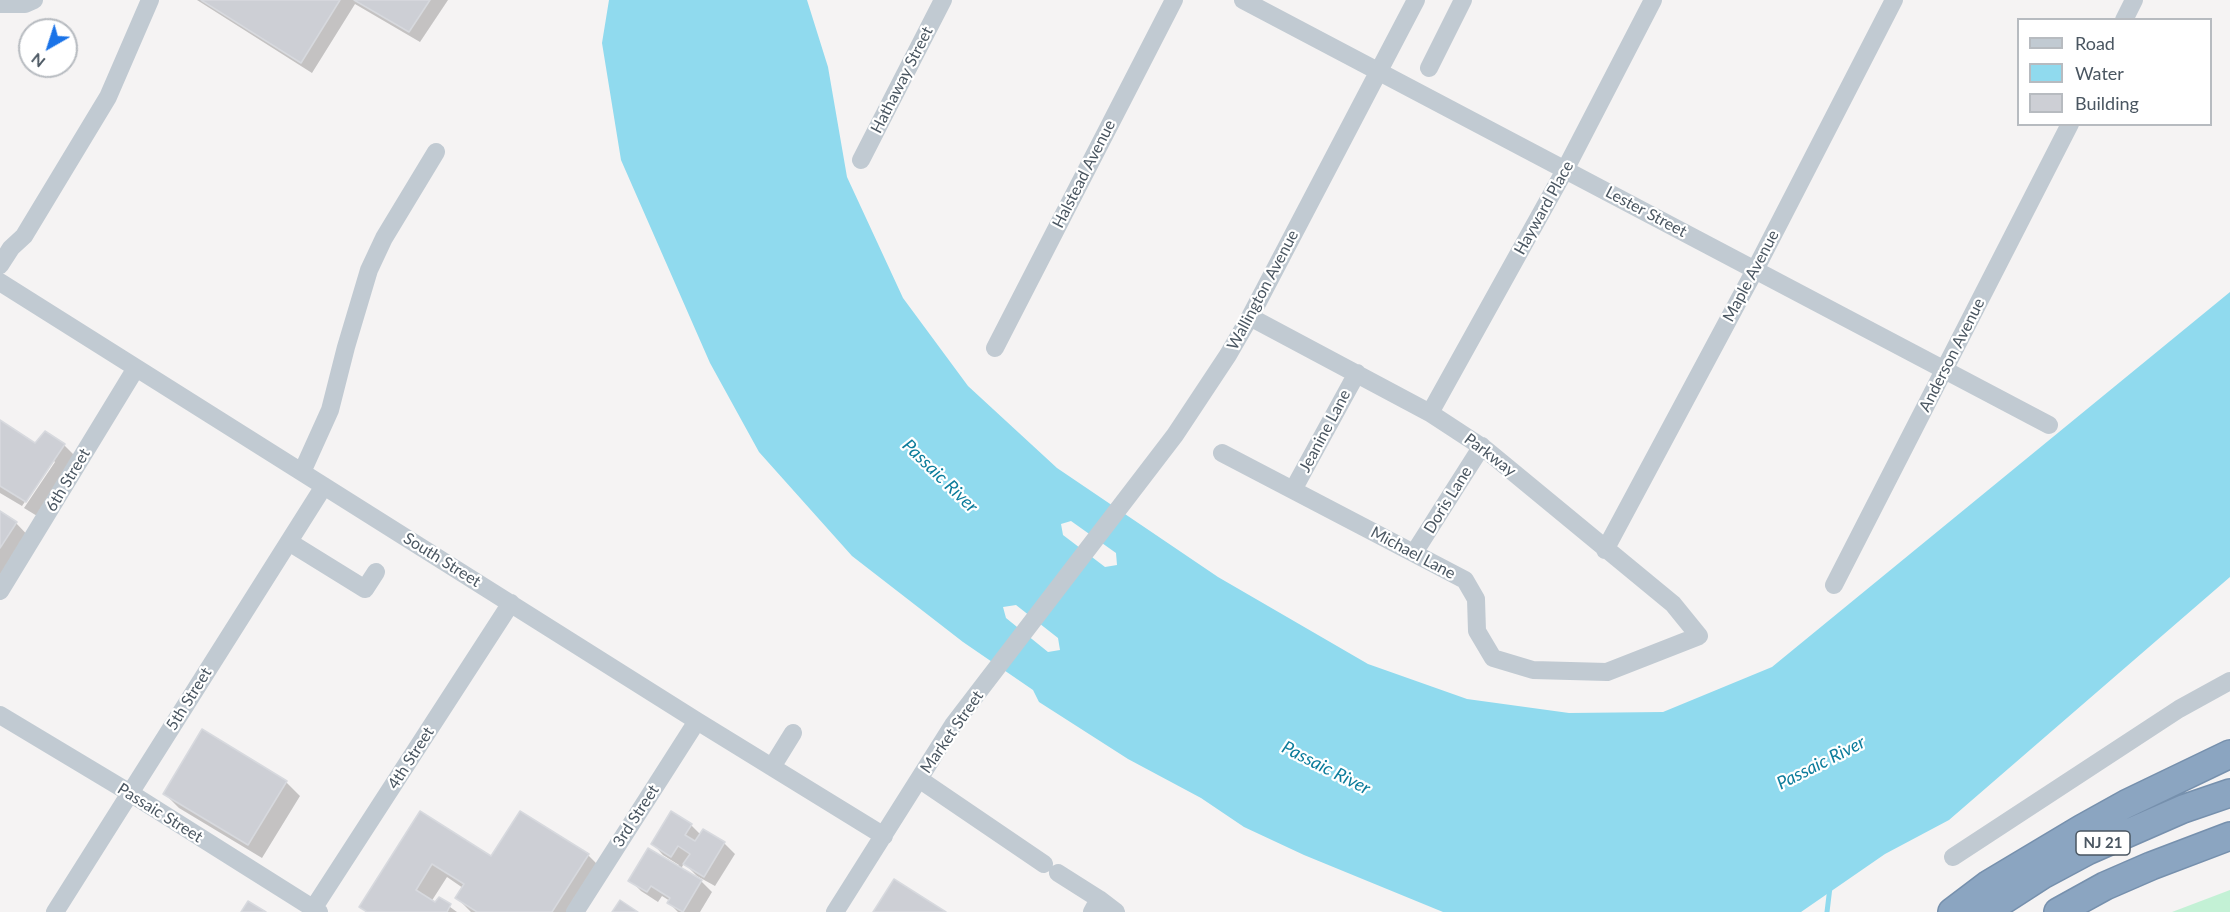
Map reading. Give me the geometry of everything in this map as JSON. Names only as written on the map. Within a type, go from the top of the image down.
[{"type":"highway","points":[[1952,912],[1989,884],[2081,829],[2136,799],[2230,754]]},
{"type":"highway","name":"NJ 21","points":[[1984,912],[2087,850],[2183,809],[2230,794]]},
{"type":"highway","name":"NJ 21","points":[[2058,912],[2105,886],[2160,862],[2230,836]]},
{"type":"street","points":[[0,4],[25,4],[34,0]]},
{"type":"street","points":[[0,265],[11,248],[24,236],[108,97],[150,0]]},
{"type":"street","name":"Hathaway Street","points":[[861,160],[943,0]]},
{"type":"street","name":"Halstead Avenue","points":[[995,348],[1174,0]]},
{"type":"street","name":"Lester Street","points":[[1243,0],[2049,425]]},
{"type":"street","name":"Wallington Avenue","points":[[1080,560],[1203,394],[1251,317],[1416,0]]},
{"type":"street","points":[[1429,68],[1463,0]]},
{"type":"street","name":"Hayward Place","points":[[1430,413],[1565,170],[1653,0]]},
{"type":"street","name":"Maple Avenue","points":[[1605,550],[1755,270],[1894,0]]},
{"type":"street","points":[[2125,18],[2134,0]]},
{"type":"street","name":"Anderson Avenue","points":[[1834,585],[2069,126]]},
{"type":"street","points":[[302,472],[330,410],[369,270],[384,238],[436,152]]},
{"type":"street","name":"South Street","points":[[0,282],[697,721],[884,836]]},
{"type":"street","name":"Parkway","points":[[1251,317],[1430,413],[1482,446],[1673,604],[1699,636]]},
{"type":"street","name":"6th Street","points":[[0,591],[136,368]]},
{"type":"street","name":"Jeanine Lane","points":[[1293,490],[1356,373]]},
{"type":"street","name":"Doris Lane","points":[[1414,553],[1482,446]]},
{"type":"street","name":"Michael Lane","points":[[1222,453],[1466,580],[1476,599],[1477,631],[1493,658],[1533,670],[1607,672],[1699,636]]},
{"type":"street","name":"5th Street","points":[[55,912],[324,486]]},
{"type":"street","points":[[289,542],[366,589],[376,572]]},
{"type":"street","name":"Market Street","points":[[835,912],[953,725],[1080,560]]},
{"type":"street","name":"4th Street","points":[[314,911],[511,603]]},
{"type":"street","points":[[1953,857],[2179,709],[2230,681]]},
{"type":"street","name":"Passaic Street","points":[[0,715],[130,793],[314,911]]},
{"type":"street","name":"3rd Street","points":[[575,912],[697,721]]},
{"type":"street","points":[[772,767],[793,733]]},
{"type":"street","points":[[919,779],[1051,868],[1095,905],[1116,912]]},
{"type":"green space","points":[[2230,890],[2230,912],[2172,912]]},
{"type":"water","name":"Passaic River","points":[[609,0],[807,0],[828,67],[847,177],[903,298],[968,386],[1057,468],[1218,577],[1368,664],[1467,699],[1569,713],[1663,712],[1772,667],[2230,292],[2230,577],[1949,820],[1885,854],[1801,912],[1443,912],[1304,855],[1244,827],[1201,798],[1128,759],[1039,702],[1033,690],[963,642],[852,556],[759,452],[710,363],[621,160],[602,43]],"holes":[[[1071,521],[1116,553],[1117,565],[1105,567],[1063,535],[1061,524]],[[1016,605],[1058,638],[1060,650],[1048,652],[1006,618],[1003,607]]]},
{"type":"building","points":[[201,0],[340,0],[301,63]]},
{"type":"building","points":[[354,0],[430,0],[409,32]]},
{"type":"building","points":[[0,420],[35,443],[45,431],[65,444],[26,502],[0,486]]},
{"type":"building","points":[[0,511],[17,522],[0,548]]},
{"type":"building","points":[[202,729],[287,781],[248,845],[163,794]]},
{"type":"building","points":[[420,811],[491,856],[520,811],[589,854],[552,912],[477,912],[455,898],[464,884],[432,864],[416,890],[435,902],[439,897],[451,904],[447,912],[367,912],[359,907]]},
{"type":"building","points":[[671,811],[692,824],[685,835],[695,841],[703,829],[725,842],[704,877],[683,864],[690,854],[678,846],[671,857],[651,844]]},
{"type":"building","points":[[648,848],[702,880],[683,912],[667,903],[670,898],[651,886],[647,892],[628,881]]},
{"type":"building","points":[[894,879],[946,912],[873,912]]},
{"type":"building","points":[[620,900],[638,912],[612,912]]},
{"type":"building","points":[[248,901],[266,912],[241,912]]},
{"type":"waterway","points":[[1827,912],[1830,887]]}]
